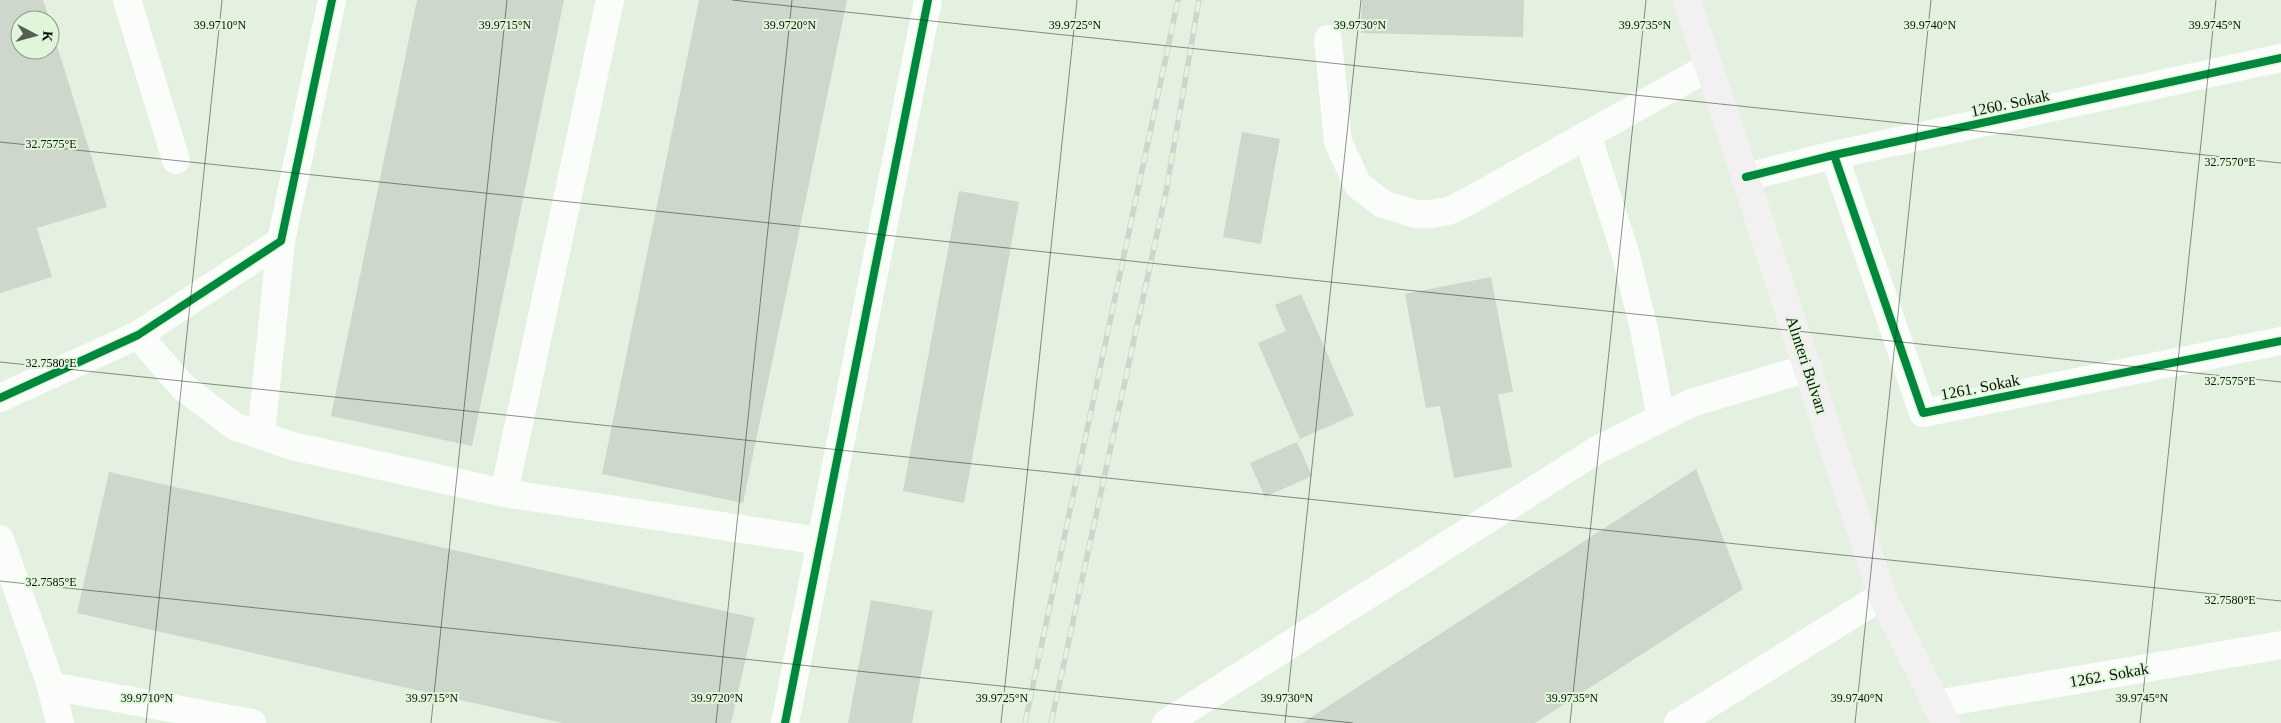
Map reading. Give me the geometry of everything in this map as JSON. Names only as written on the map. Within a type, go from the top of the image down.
[{"type":"main road","name":"Alınteri Bulvarı","points":[[1687,0],[1882,596],[1941,714]]},
{"type":"street","points":[[127,0],[176,160]]},
{"type":"street","points":[[262,435],[281,241],[332,0]]},
{"type":"street","points":[[504,493],[610,0]]},
{"type":"street","points":[[785,723],[928,0]]},
{"type":"street","points":[[1328,39],[1338,142],[1358,185],[1383,204],[1415,214],[1433,214],[1450,210],[1710,67]]},
{"type":"street","name":"1260. Sokak","points":[[1746,177],[1834,155],[2281,58]]},
{"type":"street","points":[[1587,135],[1625,252],[1644,329],[1660,418]]},
{"type":"street","name":"1261. Sokak","points":[[1834,155],[1923,413],[2281,341]]},
{"type":"street","points":[[0,398],[138,335],[281,241]]},
{"type":"street","points":[[138,335],[183,387],[234,426],[292,446],[504,493],[821,541]]},
{"type":"street","points":[[1166,723],[1597,450],[1691,403],[1808,368]]},
{"type":"street","points":[[0,539],[51,686],[60,723]]},
{"type":"street","points":[[1694,719],[1882,596]]},
{"type":"street","name":"1262. Sokak","points":[[1941,714],[2281,645]]},
{"type":"street","points":[[51,686],[252,723]]},
{"type":"building","points":[[0,0],[43,0],[46,10],[10,10],[10,60],[60,60],[60,55],[107,207],[37,228],[52,277],[0,293]]},
{"type":"building","points":[[417,0],[564,0],[472,446],[331,416]]},
{"type":"building","points":[[699,0],[847,0],[743,503],[602,474]]},
{"type":"building","points":[[1362,0],[1524,0],[1523,37],[1361,33]]},
{"type":"building","points":[[1242,132],[1280,139],[1261,244],[1223,237]]},
{"type":"building","points":[[959,191],[1019,202],[964,503],[903,491]]},
{"type":"building","points":[[1491,277],[1513,392],[1498,394],[1512,467],[1454,478],[1440,406],[1426,408],[1405,294]]},
{"type":"building","points":[[1301,294],[1354,415],[1300,439],[1258,343],[1286,331],[1275,305]]},
{"type":"building","points":[[1297,442],[1312,476],[1265,497],[1250,463]]},
{"type":"building","points":[[1696,469],[1743,589],[1535,723],[1302,723]]},
{"type":"building","points":[[109,472],[755,618],[731,723],[562,723],[77,613]]},
{"type":"building","points":[[871,600],[933,611],[912,723],[848,723]]},
{"type":"railway","points":[[1025,723],[1178,0]]},
{"type":"railway","points":[[1051,723],[1166,192],[1199,0]]},
{"type":"cycle path","points":[[0,398],[138,335],[281,241],[332,0]]},
{"type":"cycle path","points":[[785,723],[928,0]]},
{"type":"cycle path","points":[[1746,177],[1834,155],[2281,58]]},
{"type":"cycle path","points":[[1834,155],[1923,413],[2281,341]]}]
